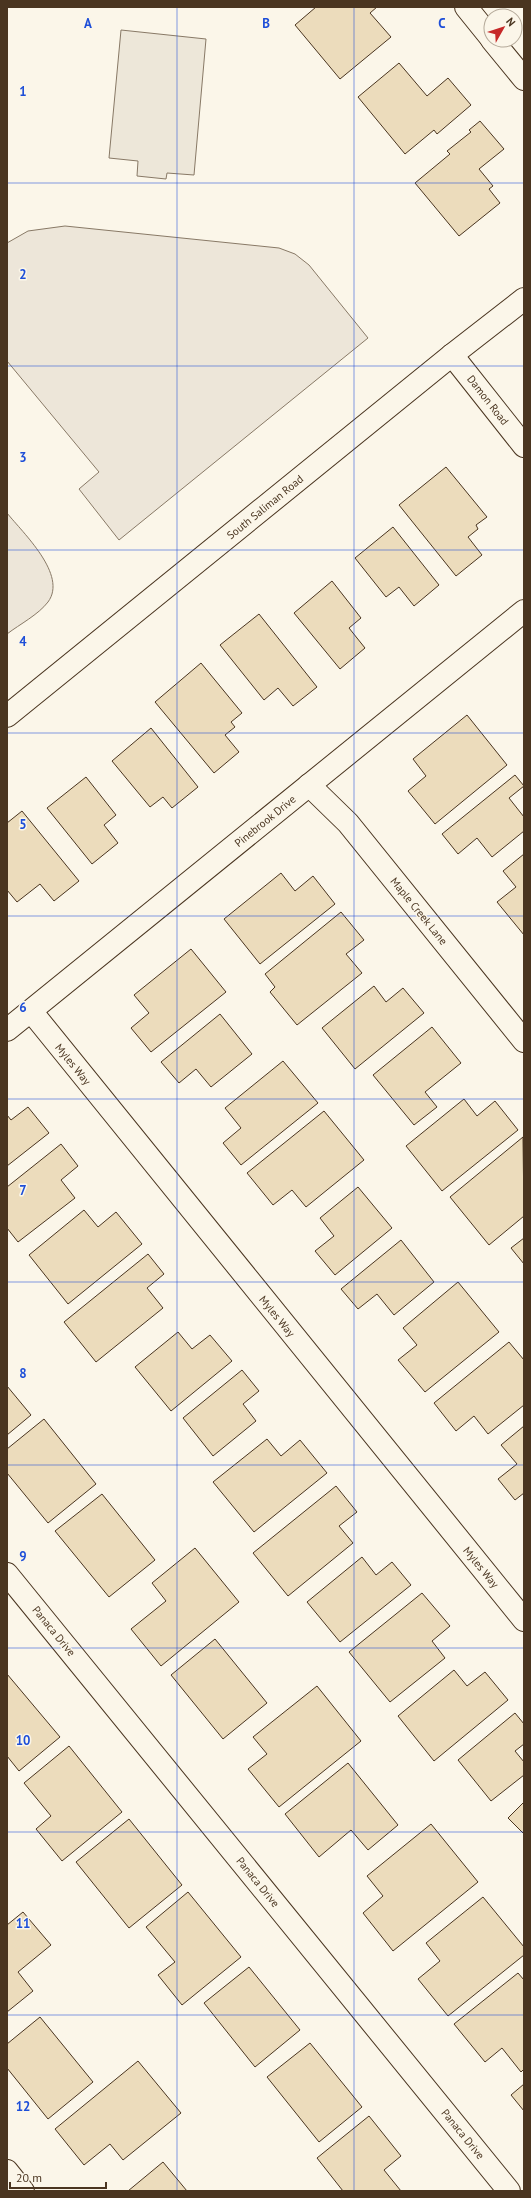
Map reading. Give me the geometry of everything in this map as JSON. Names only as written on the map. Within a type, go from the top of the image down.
[{"type":"street","points":[[466,7],[483,28]]},
{"type":"street","points":[[499,48],[524,79]]},
{"type":"street","name":"South Saliman Road","points":[[7,716],[452,355],[524,299]]},
{"type":"street","name":"Damon Road","points":[[452,355],[524,446]]},
{"type":"street","name":"Pinebrook Drive","points":[[7,1030],[524,611]]},
{"type":"street","name":"Maple Creek Lane","points":[[309,785],[348,823],[524,1041]]},
{"type":"street","name":"Myles Way","points":[[31,1011],[524,1620]]},
{"type":"street","name":"Panaca Drive","points":[[7,1574],[510,2191]]},
{"type":"street","points":[[7,2171],[23,2191]]},
{"type":"shaded area","points":[[121,30],[206,39],[194,175],[167,173],[166,179],[137,176],[138,161],[109,158]]},
{"type":"shaded area","points":[[65,226],[279,248],[295,254],[309,265],[368,338],[119,540],[79,489],[99,472],[7,361],[7,243],[28,231]]},
{"type":"shaded area","points":[[7,513],[41,555],[48,567],[52,580],[53,591],[44,607],[7,634]]},
{"type":"building","points":[[316,7],[377,7],[370,13],[391,37],[340,79],[295,25]]},
{"type":"building","points":[[399,63],[427,96],[448,78],[471,105],[437,134],[434,130],[405,154],[358,97]]},
{"type":"building","points":[[480,121],[504,149],[479,169],[493,186],[489,189],[500,203],[459,236],[415,183],[450,154],[447,151],[471,132],[469,130]]},
{"type":"building","points":[[446,467],[487,517],[476,525],[478,529],[468,537],[482,555],[456,576],[399,505]]},
{"type":"building","points":[[393,527],[439,585],[414,606],[399,587],[386,597],[355,558]]},
{"type":"building","points":[[332,581],[361,618],[349,628],[365,648],[340,669],[294,613]]},
{"type":"building","points":[[259,614],[317,687],[293,706],[278,688],[264,700],[220,645]]},
{"type":"building","points":[[201,663],[242,713],[231,722],[235,727],[225,735],[239,752],[214,773],[155,702]]},
{"type":"building","points":[[467,715],[507,765],[435,824],[408,791],[426,776],[413,759]]},
{"type":"building","points":[[151,728],[198,787],[172,808],[163,797],[150,807],[112,761]]},
{"type":"building","points":[[515,775],[524,786],[509,798],[524,817],[524,831],[492,857],[477,838],[458,854],[442,834]]},
{"type":"building","points":[[86,777],[116,815],[104,825],[118,843],[92,864],[47,808]]},
{"type":"building","points":[[22,811],[79,881],[54,901],[40,884],[17,902],[7,890],[7,823]]},
{"type":"building","points":[[524,854],[524,935],[497,902],[516,887],[503,871]]},
{"type":"building","points":[[281,873],[295,891],[313,876],[335,904],[260,964],[224,919]]},
{"type":"building","points":[[341,912],[364,940],[346,954],[362,973],[297,1025],[270,992],[275,987],[265,974]]},
{"type":"building","points":[[191,949],[226,992],[151,1052],[131,1028],[149,1013],[134,995]]},
{"type":"building","points":[[374,986],[386,1002],[403,988],[424,1013],[355,1069],[322,1028]]},
{"type":"building","points":[[220,1014],[252,1054],[211,1087],[196,1069],[179,1083],[161,1062]]},
{"type":"building","points":[[432,1027],[461,1063],[425,1092],[437,1107],[414,1125],[373,1075]]},
{"type":"building","points":[[283,1061],[318,1103],[241,1165],[223,1143],[241,1128],[225,1108]]},
{"type":"building","points":[[464,1099],[477,1116],[495,1101],[518,1130],[442,1191],[406,1146]]},
{"type":"building","points":[[28,1107],[49,1133],[7,1166],[7,1115],[11,1120]]},
{"type":"building","points":[[324,1111],[364,1160],[306,1207],[292,1190],[273,1205],[247,1173]]},
{"type":"building","points":[[523,1137],[524,1216],[489,1245],[450,1197]]},
{"type":"building","points":[[61,1144],[78,1166],[61,1180],[75,1198],[18,1242],[7,1228],[7,1187]]},
{"type":"building","points":[[358,1187],[392,1228],[335,1275],[315,1251],[334,1236],[320,1218]]},
{"type":"building","points":[[84,1210],[98,1227],[116,1212],[142,1244],[68,1304],[29,1255]]},
{"type":"building","points":[[524,1238],[524,1264],[511,1248]]},
{"type":"building","points":[[401,1240],[434,1282],[394,1315],[377,1294],[358,1309],[341,1289]]},
{"type":"building","points":[[148,1254],[164,1274],[147,1288],[163,1308],[96,1362],[64,1322]]},
{"type":"building","points":[[458,1282],[499,1332],[425,1392],[398,1360],[417,1345],[403,1328]]},
{"type":"building","points":[[178,1332],[192,1349],[210,1335],[232,1361],[171,1411],[135,1367]]},
{"type":"building","points":[[509,1342],[524,1360],[524,1405],[488,1434],[474,1416],[456,1431],[434,1403]]},
{"type":"building","points":[[242,1370],[259,1391],[243,1404],[256,1421],[213,1456],[183,1418]]},
{"type":"building","points":[[7,1386],[31,1415],[7,1435]]},
{"type":"building","points":[[44,1419],[96,1484],[48,1523],[7,1473],[7,1449]]},
{"type":"building","points":[[524,1426],[524,1493],[515,1500],[498,1479],[517,1464],[501,1445]]},
{"type":"building","points":[[267,1439],[281,1456],[300,1440],[327,1473],[254,1532],[213,1482]]},
{"type":"building","points":[[336,1486],[357,1512],[339,1526],[353,1543],[288,1596],[253,1553]]},
{"type":"building","points":[[102,1494],[155,1560],[109,1597],[55,1531]]},
{"type":"building","points":[[195,1548],[239,1602],[161,1666],[131,1629],[166,1601],[152,1583]]},
{"type":"building","points":[[362,1557],[376,1575],[392,1562],[411,1585],[340,1642],[307,1602]]},
{"type":"building","points":[[422,1593],[450,1626],[432,1641],[445,1658],[390,1702],[349,1652]]},
{"type":"building","points":[[215,1639],[267,1703],[223,1739],[171,1675]]},
{"type":"building","points":[[454,1670],[467,1686],[485,1672],[508,1700],[434,1761],[398,1716]]},
{"type":"building","points":[[7,1674],[60,1737],[19,1771],[7,1756]]},
{"type":"building","points":[[317,1686],[361,1741],[279,1807],[248,1769],[267,1754],[253,1737]]},
{"type":"building","points":[[515,1713],[524,1724],[524,1744],[515,1751],[524,1762],[524,1775],[491,1801],[458,1760]]},
{"type":"building","points":[[69,1746],[122,1812],[62,1861],[36,1829],[51,1816],[24,1783]]},
{"type":"building","points":[[348,1763],[398,1825],[368,1850],[351,1830],[319,1857],[285,1814]]},
{"type":"building","points":[[524,1802],[524,1834],[508,1818]]},
{"type":"building","points":[[129,1819],[182,1885],[129,1928],[76,1862]]},
{"type":"building","points":[[431,1824],[478,1882],[393,1951],[363,1913],[383,1896],[367,1876]]},
{"type":"building","points":[[188,1892],[241,1957],[182,2005],[158,1975],[175,1962],[146,1927]]},
{"type":"building","points":[[483,1897],[524,1947],[524,1955],[448,2016],[418,1979],[440,1961],[426,1943]]},
{"type":"building","points":[[23,1912],[51,1945],[18,1972],[33,1991],[7,2012],[7,1925]]},
{"type":"building","points":[[249,1967],[300,2030],[255,2067],[204,2003]]},
{"type":"building","points":[[518,1973],[524,1980],[524,2069],[521,2072],[502,2048],[485,2062],[454,2024]]},
{"type":"building","points":[[40,2017],[93,2082],[48,2119],[7,2068],[7,2044]]},
{"type":"building","points":[[310,2043],[362,2107],[319,2142],[267,2077]]},
{"type":"building","points":[[138,2061],[181,2113],[123,2160],[110,2144],[84,2165],[55,2129]]},
{"type":"building","points":[[524,2084],[524,2111],[511,2095]]},
{"type":"building","points":[[369,2116],[401,2156],[384,2170],[401,2191],[343,2191],[317,2158]]},
{"type":"building","points":[[163,2162],[187,2191],[128,2191]]}]
